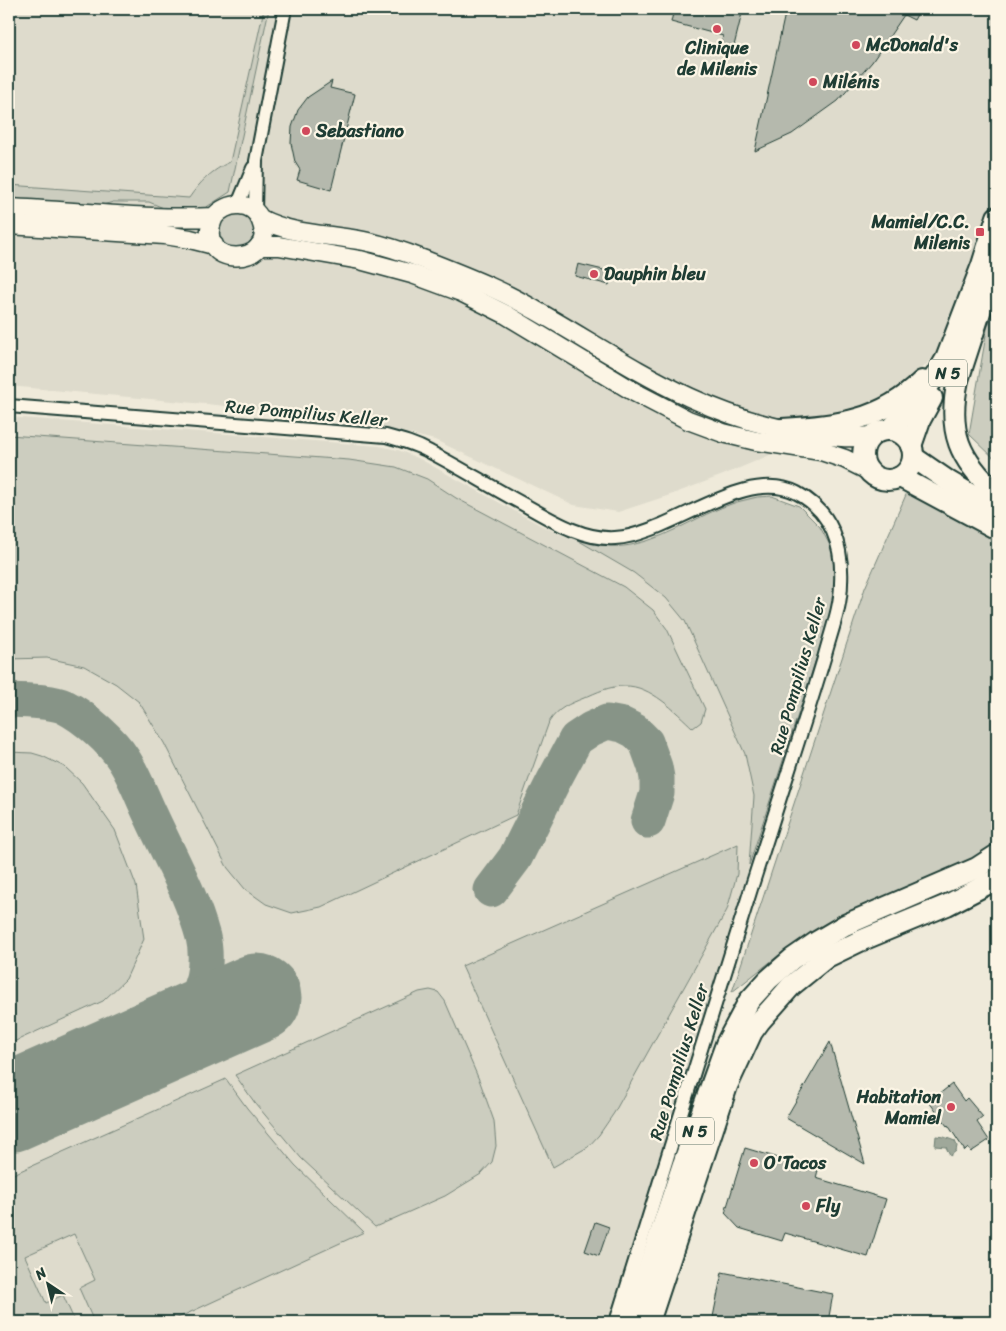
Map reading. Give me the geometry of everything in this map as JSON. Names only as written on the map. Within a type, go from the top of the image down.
[{"type":"main road","points":[[214,245],[210,231],[214,217],[224,208],[238,204],[244,205],[281,227],[364,241],[416,257],[469,277],[534,309],[646,376],[694,401],[749,421],[782,430],[843,437],[899,433],[906,438],[912,452],[948,482],[997,510]]},
{"type":"main road","points":[[9,208],[166,217],[214,217]]},
{"type":"main road","points":[[9,225],[165,235],[214,245],[225,255],[240,258],[248,256],[259,246],[264,233],[258,215]]},
{"type":"main road","name":"N 5","points":[[881,433],[914,406],[946,359],[982,265],[997,216]]},
{"type":"main road","points":[[259,246],[279,246],[360,260],[412,274],[461,292],[505,314],[636,392],[688,420],[723,434],[822,451],[845,459],[867,470],[872,475],[885,480],[900,477],[909,469],[912,452]]},
{"type":"main road","name":"N 5","points":[[912,452],[920,420],[958,357],[984,298],[997,260]]},
{"type":"main road","points":[[984,298],[958,380],[953,418],[958,441],[965,459],[979,477],[997,494]]},
{"type":"main road","points":[[782,430],[839,424],[866,416],[892,405],[916,388],[926,378],[956,332]]},
{"type":"main road","points":[[867,470],[862,458],[863,452],[868,440],[881,433]]},
{"type":"main road","points":[[900,477],[997,529]]},
{"type":"main road","name":"N 5","points":[[631,1322],[683,1164],[726,1044],[749,1001],[768,980],[792,959],[818,941],[845,926],[977,868],[997,856]]},
{"type":"main road","name":"N 5","points":[[649,1322],[727,1086],[752,1032],[760,1021],[791,986],[827,957],[860,941],[947,905],[997,879]]},
{"type":"street","points":[[238,204],[256,161],[285,9]]},
{"type":"street","points":[[256,161],[258,215]]},
{"type":"street","name":"Rue Pompilius Keller","points":[[9,406],[386,436],[427,450],[563,526],[596,537],[632,536],[653,529],[714,500],[756,488],[775,486],[796,492],[815,505],[829,523],[837,540],[840,558],[842,585],[837,611],[813,695],[616,1322]]},
{"type":"shaded area","points":[[9,9],[997,9],[997,220],[976,304],[936,354],[896,396],[861,416],[723,475],[618,512],[574,505],[435,440],[334,416],[9,386]]},
{"type":"shaded area","points":[[264,9],[269,9],[230,192],[205,208],[166,209],[149,202],[113,202],[96,207],[9,202],[9,185],[189,198],[207,177],[230,162]]},
{"type":"shaded area","points":[[233,210],[253,217],[257,238],[242,252],[218,243],[217,223]]},
{"type":"shaded area","points":[[997,300],[997,461],[969,434],[987,329]]},
{"type":"shaded area","points":[[9,417],[379,446],[398,450],[418,458],[542,526],[567,537],[608,546],[630,546],[659,537],[728,505],[753,497],[772,496],[799,506],[820,527],[832,549],[749,865],[740,907],[607,1322],[9,1322]]},
{"type":"shaded area","points":[[9,435],[349,460],[396,467],[427,479],[456,498],[624,587],[653,610],[667,629],[705,709],[701,722],[693,728],[662,701],[644,690],[634,687],[614,687],[573,702],[556,713],[549,722],[516,815],[321,907],[292,913],[266,904],[245,889],[227,867],[164,743],[139,702],[116,684],[84,666],[47,658],[9,659]]},
{"type":"shaded area","points":[[909,488],[997,538],[997,846],[788,948],[732,992],[865,588]]},
{"type":"shaded area","points":[[772,496],[799,506],[820,527],[832,549],[836,571],[835,601],[749,865],[754,796],[745,754],[685,621],[666,598],[634,573],[574,538],[609,546],[631,545],[662,535],[706,514],[737,502],[755,497]]},
{"type":"shaded area","points":[[9,752],[32,753],[42,756],[65,767],[82,783],[115,830],[136,885],[144,939],[126,979],[103,1001],[9,1044]]},
{"type":"shaded area","points":[[738,844],[737,874],[727,910],[614,1113],[588,1147],[553,1167],[462,966]]},
{"type":"shaded area","points":[[430,990],[438,992],[445,1001],[480,1082],[494,1121],[496,1146],[492,1162],[481,1174],[445,1196],[375,1227],[301,1158],[255,1103],[235,1075],[419,992]]},
{"type":"shaded area","points":[[226,1079],[247,1108],[295,1165],[364,1232],[169,1322],[94,1322],[79,1288],[95,1280],[74,1234],[25,1256],[46,1303],[63,1295],[75,1322],[9,1322],[9,1176]]},
{"type":"shaded area","points":[[936,1136],[955,1141],[956,1151],[950,1156],[946,1147],[935,1146]]},
{"type":"building","name":"Clinique de Milenis","points":[[674,9],[743,9],[732,54],[720,49],[723,36],[671,22]]},
{"type":"building","name":"Milénis","points":[[786,9],[920,9],[914,20],[904,15],[872,62],[838,101],[792,134],[755,151]]},
{"type":"building","points":[[332,81],[330,88],[355,94],[331,190],[297,180],[300,170],[295,162],[291,143],[292,127],[298,110],[308,97]]},
{"type":"building","name":"Dauphin bleu","points":[[578,264],[612,272],[609,285],[575,276]]},
{"type":"building","points":[[830,1042],[865,1164],[786,1118]]},
{"type":"building","points":[[952,1084],[964,1101],[967,1098],[983,1117],[977,1122],[989,1140],[971,1152],[968,1148],[965,1151],[948,1125],[929,1102]]},
{"type":"building","name":"Fly","points":[[745,1148],[818,1170],[816,1178],[886,1199],[868,1257],[785,1233],[782,1241],[739,1228],[725,1213]]},
{"type":"building","points":[[595,1222],[609,1227],[599,1256],[585,1251]]},
{"type":"building","points":[[722,1272],[833,1294],[828,1322],[741,1322],[713,1317]]},
{"type":"taxiway","points":[[9,700],[45,702],[65,707],[89,723],[113,745],[132,774],[193,907],[204,942],[205,952],[200,989],[189,1008],[175,1024],[150,1046]]},
{"type":"taxiway","points":[[491,890],[515,858],[576,739],[591,729],[607,722],[623,725],[635,731],[646,742],[657,778],[657,793],[648,821]]},
{"type":"runway","points":[[9,1108],[257,998]]},
{"type":"place","name":"Clinique de Milenis","points":[[717,29]]},
{"type":"place","name":"McDonald's","points":[[856,45]]},
{"type":"place","name":"Milénis","points":[[813,82]]},
{"type":"place","name":"Sebastiano","points":[[306,131]]},
{"type":"place","name":"Mamiel/C.C. Milenis","points":[[980,232]]},
{"type":"place","name":"Dauphin bleu","points":[[594,274]]},
{"type":"place","name":"Habitation Mamiel","points":[[951,1107]]},
{"type":"place","name":"O'Tacos","points":[[754,1163]]},
{"type":"place","name":"Fly","points":[[806,1206]]}]
